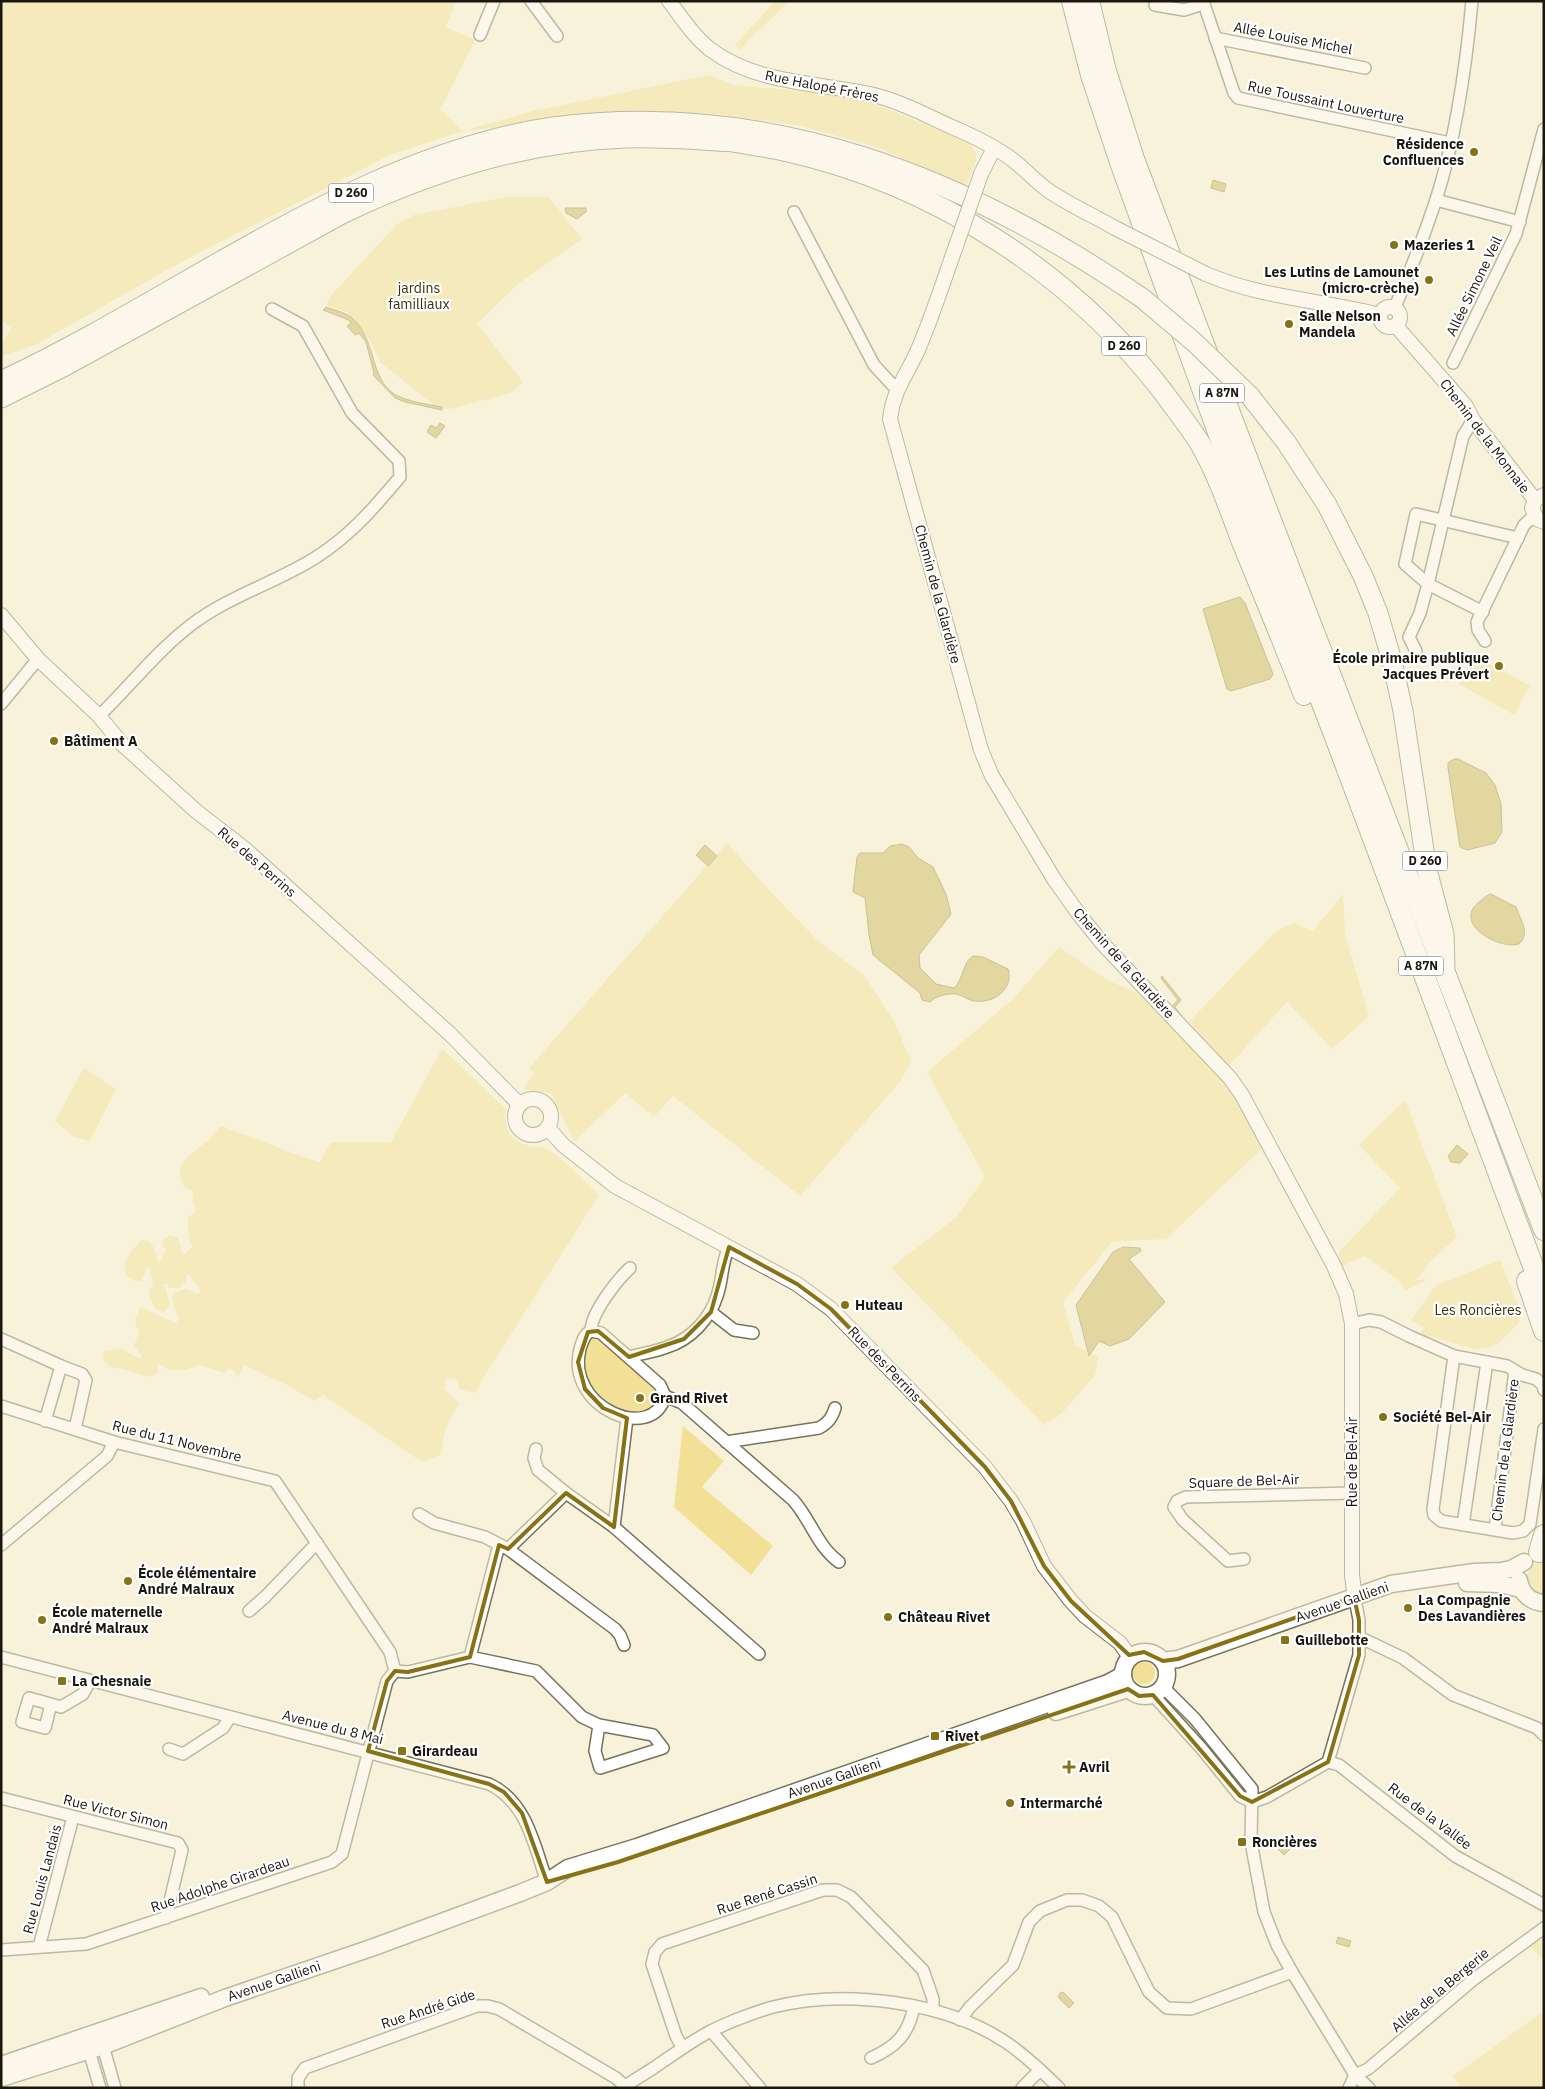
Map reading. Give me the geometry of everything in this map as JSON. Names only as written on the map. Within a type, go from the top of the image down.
[{"type":"highway","name":"A 87N","points":[[1072,1],[1091,75],[1121,165],[1219,435],[1544,1295]]},
{"type":"highway","name":"A 87N","points":[[1089,1],[1106,71],[1134,158],[1236,429],[1544,1230]]},
{"type":"highway","name":"D 260","points":[[1,381],[99,329],[272,232],[369,184],[433,158],[489,141],[551,128],[630,121],[681,122],[777,133],[855,154],[944,187],[1066,249],[1142,298],[1194,342],[1250,396],[1286,442],[1327,504],[1364,576],[1378,613],[1392,661],[1403,711],[1427,870],[1444,934],[1445,970]]},
{"type":"highway","name":"D 260","points":[[1,398],[67,365],[342,214],[440,172],[518,151],[596,140],[675,138],[736,142],[786,151],[833,164],[906,192],[972,224],[1040,271],[1078,301],[1114,335],[1146,370],[1201,445],[1225,496],[1306,699],[1334,737]]},
{"type":"highway","points":[[1507,1195],[1508,1225],[1543,1330]]},
{"type":"main road","name":"Avenue Gallieni","points":[[1355,1600],[1391,1584],[1474,1572],[1511,1569],[1537,1550]]},
{"type":"main road","name":"Avenue Gallieni","points":[[1537,1550],[1519,1574],[1521,1589],[1530,1599],[1544,1603]]},
{"type":"main road","name":"Avenue Gallieni","points":[[1162,1679],[1178,1658],[1355,1600],[1393,1591],[1448,1584],[1481,1582],[1521,1589]]},
{"type":"main road","points":[[1144,1652],[1158,1656],[1162,1679],[1139,1696],[1125,1682],[1123,1668],[1130,1657],[1144,1652]]},
{"type":"main road","name":"Avenue Gallieni","points":[[1,2066],[94,2041],[225,1998],[374,1947],[547,1882],[571,1878],[888,1768],[1125,1682]]},
{"type":"main road","name":"Avenue Gallieni","points":[[547,1882],[568,1868],[637,1847],[1108,1683],[1125,1682]]},
{"type":"main road","name":"Avenue Gallieni","points":[[1,2078],[94,2041]]},
{"type":"street","points":[[480,35],[494,1]]},
{"type":"street","points":[[531,1],[557,36]]},
{"type":"street","points":[[1395,307],[1436,200],[1462,83],[1472,1]]},
{"type":"street","name":"Rue Halopé Frères","points":[[673,3],[696,36],[710,49],[728,61],[755,73],[784,81],[876,96],[963,132],[994,148]]},
{"type":"street","points":[[1155,5],[1184,10],[1203,3]]},
{"type":"street","name":"Rue Toussaint Louverture","points":[[1203,3],[1234,93],[1238,98],[1450,143]]},
{"type":"street","name":"Allée Louise Michel","points":[[1216,38],[1364,68]]},
{"type":"street","name":"Allée Simone Veil","points":[[1453,364],[1516,234],[1544,129]]},
{"type":"street","points":[[994,148],[1012,160],[1050,192],[1115,228],[1206,274],[1251,288],[1380,315]]},
{"type":"street","name":"Chemin de la Glardière","points":[[994,148],[981,174],[916,354],[896,390],[890,419],[981,750],[992,776],[1054,879],[1078,913],[1102,943],[1230,1078],[1242,1095],[1334,1266],[1346,1294],[1352,1324],[1369,1320],[1381,1322],[1454,1356],[1507,1366],[1522,1375],[1536,1379],[1543,1385],[1544,1390]]},
{"type":"street","points":[[1436,200],[1520,222]]},
{"type":"street","points":[[794,212],[874,365],[896,390]]},
{"type":"street","points":[[1380,315],[1386,308],[1395,307]]},
{"type":"street","points":[[1380,315],[1383,324],[1390,327],[1396,326],[1401,318],[1400,312],[1395,307]]},
{"type":"street","points":[[99,716],[166,647],[192,625],[220,606],[314,559],[361,523],[400,477],[399,461],[352,413],[303,326],[272,309]]},
{"type":"street","name":"Chemin de la Monnaie","points":[[1396,326],[1466,406],[1473,420],[1539,498]]},
{"type":"street","points":[[1416,651],[1409,637],[1420,613],[1428,584],[1462,436],[1473,420]]},
{"type":"street","points":[[1485,641],[1478,630],[1477,622],[1524,525],[1539,519],[1532,508],[1539,498]]},
{"type":"street","points":[[1483,612],[1428,584],[1405,564],[1416,514],[1518,538]]},
{"type":"street","name":"Rue des Perrins","points":[[1,615],[38,659],[99,716],[122,744],[196,811],[223,830],[245,849],[450,1034],[519,1104]]},
{"type":"street","points":[[1,704],[38,659]]},
{"type":"street","points":[[530,1098],[542,1100],[551,1110],[552,1116],[548,1128],[544,1132],[533,1135],[522,1131],[518,1127],[515,1115],[519,1104],[530,1098]]},
{"type":"street","name":"Rue des Perrins","points":[[548,1128],[563,1145],[614,1186],[797,1284],[831,1309],[985,1467],[1011,1501],[1023,1521],[1044,1566],[1085,1616],[1120,1643],[1130,1657]]},
{"type":"street","points":[[629,1357],[676,1344],[693,1332],[711,1312],[718,1295],[723,1258],[729,1247]]},
{"type":"street","points":[[591,1330],[591,1324],[619,1278],[630,1268]]},
{"type":"street","points":[[711,1312],[734,1330],[753,1333]]},
{"type":"street","name":"Rue de Bel-Air","points":[[1352,1324],[1352,1588],[1355,1600]]},
{"type":"street","points":[[591,1330],[598,1331],[629,1357],[660,1385],[665,1396],[662,1405],[652,1413],[628,1418],[610,1412],[596,1403],[585,1389],[581,1380],[578,1362],[585,1335],[591,1330]]},
{"type":"street","points":[[1,1339],[82,1374],[86,1380],[75,1429]]},
{"type":"street","name":"Chemin de la Glardière","points":[[1454,1356],[1433,1509],[1434,1515],[1440,1521],[1514,1533],[1523,1530],[1530,1524],[1544,1429]]},
{"type":"street","points":[[1464,1525],[1487,1362]]},
{"type":"street","points":[[45,1420],[61,1366]]},
{"type":"street","name":"Chemin de la Glardière","points":[[1495,1529],[1515,1371]]},
{"type":"street","points":[[665,1396],[682,1403],[793,1500],[800,1508],[823,1547],[839,1562]]},
{"type":"street","name":"Rue du 11 Novembre","points":[[1,1406],[114,1442],[274,1481],[390,1652],[395,1671]]},
{"type":"street","points":[[726,1442],[819,1428],[828,1423],[836,1408]]},
{"type":"street","points":[[614,1527],[628,1418]]},
{"type":"street","points":[[1,1545],[107,1456],[114,1442]]},
{"type":"street","points":[[536,1449],[534,1458],[538,1470],[566,1493],[614,1527],[759,1654]]},
{"type":"street","points":[[470,1657],[504,1547],[566,1493]]},
{"type":"street","name":"Square de Bel-Air","points":[[1244,1559],[1228,1561],[1183,1520],[1174,1507],[1176,1501],[1186,1497],[1352,1493]]},
{"type":"street","points":[[419,1514],[434,1523],[485,1537],[504,1547],[614,1629],[620,1635],[624,1645]]},
{"type":"street","points":[[249,1611],[317,1543]]},
{"type":"street","points":[[1162,1679],[1202,1749],[1240,1796],[1252,1802],[1267,1797],[1328,1762],[1358,1655],[1359,1620],[1355,1600]]},
{"type":"street","points":[[1359,1637],[1403,1658],[1453,1695],[1537,1728],[1544,1735]]},
{"type":"street","name":"Avenue du 8 Mai","points":[[1,1657],[489,1784],[504,1792],[522,1812],[547,1882]]},
{"type":"street","points":[[368,1751],[387,1681],[395,1671],[408,1672],[470,1657],[536,1671],[582,1717],[599,1725],[652,1736],[663,1748],[600,1768],[595,1751],[599,1725]]},
{"type":"street","points":[[51,1704],[61,1707],[83,1694],[90,1681]]},
{"type":"street","points":[[170,1749],[183,1754],[223,1728],[230,1717]]},
{"type":"street","name":"Rue Adolphe Girardeau","points":[[1,1950],[86,1944],[335,1860],[342,1854],[368,1751]]},
{"type":"street","name":"Rue de la Vallée","points":[[1328,1762],[1339,1765],[1455,1856],[1544,1905]]},
{"type":"street","name":"Rue Victor Simon","points":[[1,1798],[73,1818],[178,1843],[182,1850],[166,1918]]},
{"type":"street","points":[[1252,1802],[1251,1842],[1264,1912],[1277,1945],[1355,2075],[1369,2088]]},
{"type":"street","name":"Rue Louis Landais","points":[[39,1948],[73,1818]]},
{"type":"street","name":"Rue René Cassin","points":[[682,2048],[676,2036],[652,1964],[655,1952],[662,1944],[823,1890],[837,1890],[851,1897],[923,1970],[933,1999],[933,2009]]},
{"type":"street","points":[[960,2020],[970,2007],[1013,1965],[1029,1922],[1040,1911],[1067,1900],[1082,1900],[1098,1906],[1112,1917],[1148,1992],[1167,2008],[1191,2009],[1292,1972]]},
{"type":"street","name":"Allée de la Bergerie","points":[[1355,2075],[1368,2068],[1506,1954],[1544,1928]]},
{"type":"street","points":[[624,2087],[711,2031],[773,2007],[815,2001],[885,2001],[933,2009],[982,2029],[1007,2043],[1059,2088]]},
{"type":"street","name":"Rue André Gide","points":[[298,2088],[298,2078],[305,2068],[477,2006],[499,2009],[616,2078],[624,2087]]},
{"type":"street","points":[[871,2058],[888,2050],[902,2035],[909,2023],[914,2006]]},
{"type":"street","points":[[711,2031],[760,2088]]},
{"type":"street","points":[[94,2041],[100,2088]]},
{"type":"street","points":[[94,2041],[115,2088]]},
{"type":"street","points":[[1022,2088],[1040,2070]]},
{"type":"street","points":[[1349,2088],[1355,2075]]},
{"type":"highlighted area","points":[[729,1247],[797,1284],[831,1309],[985,1467],[1011,1501],[1044,1566],[1071,1601],[1129,1655],[1144,1652],[1163,1661],[1178,1659],[1354,1597],[1359,1620],[1359,1655],[1328,1762],[1252,1802],[1240,1796],[1153,1695],[1139,1696],[1128,1689],[618,1862],[547,1882],[522,1813],[504,1792],[489,1784],[368,1751],[387,1681],[395,1671],[408,1672],[470,1657],[499,1545],[508,1549],[566,1493],[614,1527],[627,1418],[603,1408],[585,1389],[578,1362],[588,1332],[598,1331],[629,1357],[684,1339],[711,1312]]},
{"type":"green space","points":[[1,1],[456,1],[446,27],[475,40],[440,110],[463,131],[390,155],[174,266],[35,345],[1,356],[1,345],[11,328],[1,320]]},
{"type":"green space","points":[[775,1],[788,1],[740,50],[735,45]]},
{"type":"green space","points":[[709,75],[733,85],[849,95],[859,98],[968,141],[975,152],[976,161],[967,183],[964,185],[876,147],[802,126],[724,115],[628,113],[463,131],[533,111]]},
{"type":"green space","name":"jardins familliaux","points":[[506,197],[549,197],[582,239],[518,284],[477,324],[523,382],[511,393],[450,409],[435,406],[381,363],[368,337],[347,312],[326,305],[329,298],[397,224],[414,215]]},
{"type":"green space","points":[[1475,656],[1530,686],[1514,715],[1459,684]]},
{"type":"green space","points":[[727,843],[819,942],[864,975],[895,1023],[911,1061],[901,1081],[800,1196],[673,1096],[654,1117],[625,1093],[574,1142],[552,1094],[523,1089],[535,1073],[529,1068]]},
{"type":"green space","points":[[1343,894],[1345,934],[1369,1016],[1332,1049],[1287,1002],[1226,1069],[1189,1022],[1275,932],[1293,923],[1313,931]]},
{"type":"green space","points":[[1059,947],[1109,981],[1159,1002],[1230,1078],[1263,1148],[1166,1239],[1112,1242],[1063,1302],[1075,1345],[1098,1357],[1095,1375],[1062,1413],[1044,1425],[891,1268],[956,1217],[985,1177],[927,1072],[1012,1000]]},
{"type":"green space","points":[[442,1049],[506,1109],[507,1128],[517,1141],[532,1147],[549,1150],[599,1195],[482,1380],[476,1393],[460,1390],[456,1379],[447,1378],[444,1389],[459,1403],[446,1428],[440,1455],[422,1462],[323,1395],[315,1401],[285,1384],[244,1365],[238,1377],[229,1368],[225,1373],[199,1365],[186,1370],[169,1370],[158,1364],[158,1372],[151,1377],[109,1366],[104,1361],[105,1350],[122,1349],[143,1359],[134,1345],[139,1333],[135,1321],[140,1307],[176,1323],[179,1319],[173,1303],[173,1293],[186,1289],[199,1294],[200,1289],[187,1273],[186,1283],[182,1283],[180,1288],[169,1288],[168,1284],[164,1284],[170,1305],[165,1312],[156,1310],[149,1294],[153,1285],[150,1269],[146,1268],[142,1281],[134,1281],[125,1274],[125,1263],[132,1249],[141,1240],[148,1241],[153,1246],[159,1264],[166,1249],[162,1245],[163,1240],[170,1235],[178,1238],[183,1255],[193,1247],[188,1233],[188,1218],[196,1211],[193,1191],[185,1188],[181,1180],[181,1166],[220,1126],[320,1162],[331,1142],[391,1142]]},
{"type":"green space","points":[[84,1068],[116,1089],[90,1141],[74,1137],[55,1121]]},
{"type":"green space","points":[[1405,1100],[1457,1237],[1430,1262],[1416,1280],[1429,1279],[1405,1290],[1398,1280],[1365,1256],[1342,1266],[1338,1253],[1400,1188],[1359,1145]]},
{"type":"green space","name":"Les Roncières","points":[[1500,1260],[1521,1313],[1519,1323],[1498,1344],[1474,1349],[1421,1334],[1423,1327],[1411,1320],[1436,1285]]},
{"type":"green space","points":[[593,1338],[599,1338],[652,1384],[656,1395],[650,1407],[639,1411],[628,1411],[608,1405],[599,1398],[586,1380],[583,1369],[586,1342]]},
{"type":"green space","points":[[683,1426],[724,1461],[702,1487],[773,1546],[751,1575],[674,1507]]},
{"type":"green space","points":[[1544,1560],[1544,1595],[1536,1593],[1531,1589],[1527,1579],[1531,1568]]},
{"type":"green space","points":[[1144,1662],[1152,1665],[1155,1673],[1152,1681],[1144,1684],[1136,1681],[1133,1673],[1136,1665]]},
{"type":"green space","points":[[1544,1938],[1544,1960],[1530,1947]]},
{"type":"green space","points":[[1544,2011],[1544,2088],[1461,2088],[1453,2076]]},
{"type":"shaded area","points":[[1213,180],[1226,184],[1224,192],[1211,188]]},
{"type":"shaded area","points":[[565,208],[586,208],[586,212],[577,219],[566,213]]},
{"type":"shaded area","points":[[326,307],[348,315],[359,326],[365,336],[380,378],[386,387],[399,397],[442,407],[442,410],[395,398],[373,375],[366,342],[359,333],[355,335],[347,326],[351,323],[349,320],[323,310]]},
{"type":"shaded area","points":[[440,423],[445,426],[436,438],[427,432],[431,425],[436,428]]},
{"type":"shaded area","points":[[1240,597],[1245,603],[1273,674],[1270,679],[1231,691],[1227,689],[1203,609]]},
{"type":"shaded area","points":[[1458,759],[1486,773],[1495,785],[1501,804],[1502,832],[1495,843],[1467,850],[1460,847],[1448,768],[1448,763]]},
{"type":"shaded area","points":[[902,844],[909,847],[918,858],[933,867],[946,894],[951,914],[919,955],[920,968],[936,984],[954,988],[960,980],[969,959],[973,956],[983,957],[1008,969],[1008,983],[1001,994],[989,1000],[981,1001],[974,1001],[952,994],[940,996],[930,1002],[922,1000],[920,993],[873,955],[865,898],[853,892],[857,857],[860,853],[883,853],[890,846]]},
{"type":"shaded area","points":[[705,845],[717,856],[708,866],[696,855]]},
{"type":"shaded area","points":[[1491,894],[1516,907],[1524,931],[1519,944],[1501,943],[1482,934],[1475,927],[1471,919],[1472,911],[1478,903]]},
{"type":"shaded area","points":[[1162,976],[1181,1000],[1175,1007],[1184,1019],[1183,1021],[1171,1007],[1178,1000],[1161,978]]},
{"type":"shaded area","points":[[1457,1145],[1468,1154],[1460,1163],[1451,1162],[1448,1156]]},
{"type":"shaded area","points":[[1123,1247],[1140,1248],[1141,1251],[1129,1259],[1165,1302],[1129,1339],[1110,1346],[1099,1341],[1089,1356],[1076,1305],[1113,1252]]},
{"type":"shaded area","points":[[1278,1838],[1290,1849],[1284,1855],[1273,1844]]},
{"type":"shaded area","points":[[1338,1937],[1351,1941],[1349,1947],[1336,1943]]},
{"type":"shaded area","points":[[1063,1992],[1074,2003],[1069,2008],[1058,1997]]},
{"type":"place","name":"Résidence Confluences","points":[[1474,152]]},
{"type":"place","name":"Mazeries 1","points":[[1394,245]]},
{"type":"place","name":"Les Lutins de Lamounet (micro-crèche)","points":[[1429,280]]},
{"type":"place","name":"Salle Nelson Mandela","points":[[1289,324]]},
{"type":"place","name":"École primaire publique Jacques Prévert","points":[[1499,666]]},
{"type":"place","name":"Bâtiment A","points":[[54,741]]},
{"type":"place","name":"Huteau","points":[[845,1305]]},
{"type":"place","name":"Grand Rivet","points":[[640,1398]]},
{"type":"place","name":"Société Bel-Air","points":[[1383,1417]]},
{"type":"place","name":"École élémentaire André Malraux","points":[[128,1581]]},
{"type":"place","name":"La Compagnie Des Lavandières","points":[[1408,1608]]},
{"type":"place","name":"Château Rivet","points":[[888,1617]]},
{"type":"place","name":"École maternelle André Malraux","points":[[42,1620]]},
{"type":"place","name":"Guillebotte","points":[[1285,1640]]},
{"type":"place","name":"La Chesnaie","points":[[62,1681]]},
{"type":"place","name":"Rivet","points":[[935,1736]]},
{"type":"place","name":"Girardeau","points":[[402,1751]]},
{"type":"place","name":"Avril","points":[[1069,1767]]},
{"type":"place","name":"Intermarché","points":[[1010,1803]]},
{"type":"place","name":"Roncières","points":[[1242,1842]]}]
